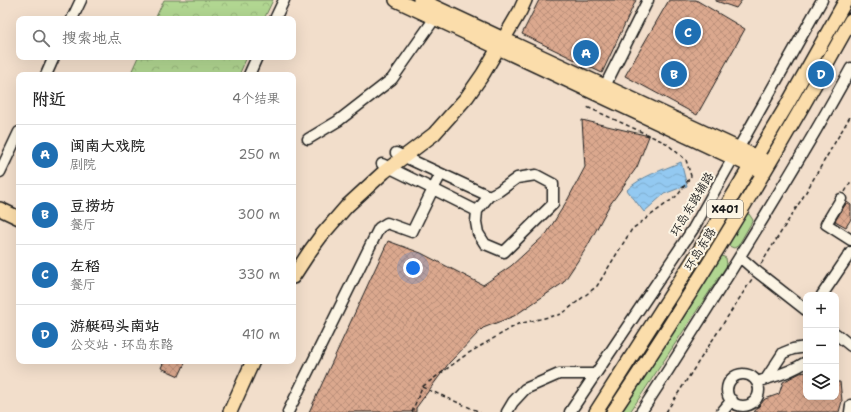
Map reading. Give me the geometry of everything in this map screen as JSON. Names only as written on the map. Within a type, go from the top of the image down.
[{"type":"main road","points":[[396,0],[435,18],[605,86],[736,154]]},
{"type":"main road","points":[[420,0],[497,42],[767,168]]},
{"type":"main road","points":[[497,42],[516,0]]},
{"type":"main road","points":[[296,258],[315,231],[341,200],[400,155],[429,128],[461,92],[520,11],[525,0]]},
{"type":"main road","name":"环岛东路","points":[[596,412],[708,237],[787,105],[846,0]]},
{"type":"main road","name":"环岛东路","points":[[613,412],[655,349],[767,168],[814,88],[851,20]]},
{"type":"main road","points":[[296,272],[321,236],[343,210],[385,166]]},
{"type":"main road","points":[[0,209],[16,217]]},
{"type":"main road","points":[[0,218],[16,226]]},
{"type":"main road","points":[[221,412],[243,364]]},
{"type":"main road","points":[[230,412],[252,364]]},
{"type":"street","points":[[73,16],[81,0]]},
{"type":"street","points":[[276,16],[284,0]]},
{"type":"street","points":[[605,86],[648,0]]},
{"type":"street","name":"环岛东路辅路","points":[[570,412],[693,229],[822,0]]},
{"type":"street","points":[[308,139],[338,121],[392,79],[435,18]]},
{"type":"street","points":[[47,72],[53,60]]},
{"type":"street","points":[[250,72],[256,60]]},
{"type":"street","points":[[641,412],[674,362],[792,171],[851,68]]},
{"type":"street","points":[[0,172],[16,138]]},
{"type":"street","points":[[400,155],[489,196]]},
{"type":"street","points":[[385,166],[477,210]]},
{"type":"street","points":[[288,412],[379,228],[387,223],[412,232],[441,174]]},
{"type":"street","points":[[536,175],[553,184],[553,204],[504,252],[486,244],[478,233],[476,222],[477,210],[489,196],[499,191],[517,178],[536,175]]},
{"type":"street","points":[[841,199],[826,224],[851,240]]},
{"type":"street","points":[[824,292],[851,252]]},
{"type":"street","points":[[740,256],[756,271],[803,308]]},
{"type":"street","points":[[839,336],[851,346]]},
{"type":"street","points":[[803,347],[783,353],[761,381],[758,397],[750,404],[736,404],[729,396],[728,386],[734,377],[744,374],[761,381],[798,368],[803,364]]},
{"type":"street","points":[[507,412],[512,402],[525,389],[560,374],[595,374]]},
{"type":"street","points":[[722,412],[732,400]]},
{"type":"street","points":[[850,412],[851,405]]},
{"type":"path","points":[[412,412],[422,387],[467,354],[518,324],[562,314],[597,286],[632,229],[678,195],[691,176],[686,160],[666,143],[587,107]]},
{"type":"path","points":[[841,199],[851,181]]},
{"type":"path","points":[[422,387],[480,412]]},
{"type":"green space","points":[[164,0],[273,0],[265,16],[156,16]]},
{"type":"green space","points":[[137,60],[246,60],[240,72],[131,72]]},
{"type":"green space","points":[[749,214],[753,220],[738,246],[734,248],[729,246],[726,242],[743,215]]},
{"type":"green space","points":[[722,256],[726,258],[727,265],[630,412],[614,412],[717,257]]},
{"type":"water","points":[[681,162],[687,186],[664,194],[644,212],[627,190],[645,177]]},
{"type":"building","points":[[539,0],[636,0],[602,73],[522,34]]},
{"type":"building","points":[[669,0],[696,0],[745,29],[697,115],[625,76]]},
{"type":"building","points":[[716,0],[742,0],[736,8]]},
{"type":"building","points":[[582,120],[649,136],[637,167],[609,206],[587,247],[563,283],[514,316],[483,328],[449,363],[416,408],[416,412],[309,412],[388,241],[421,253],[483,285],[511,266],[547,233],[568,199],[585,167]]},
{"type":"building","points":[[847,202],[851,205],[851,219],[846,227],[835,221]]},
{"type":"building","points":[[163,364],[185,364],[179,376],[161,368]]},
{"type":"building","points":[[803,372],[803,400],[839,400],[840,382],[842,401],[839,412],[754,412],[765,399],[779,394],[783,382]]},
{"type":"place","name":"左稻","points":[[688,32]]},
{"type":"place","name":"闽南大戏院","points":[[586,53]]},
{"type":"place","name":"豆捞坊","points":[[674,74]]},
{"type":"place","name":"游艇码头南站","points":[[821,74]]}]
